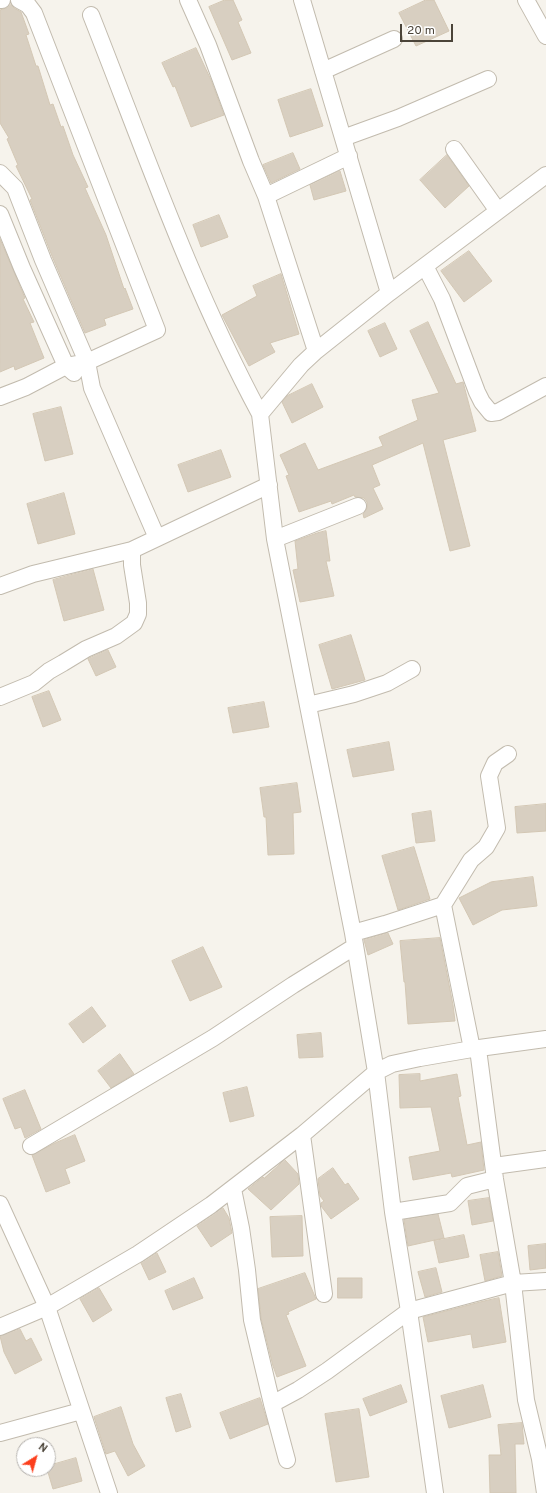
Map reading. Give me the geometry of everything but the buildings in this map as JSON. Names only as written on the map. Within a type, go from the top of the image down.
[{"type":"street","points":[[0,396],[26,387],[66,366],[86,362],[157,330],[34,13],[28,5],[19,0]]},
{"type":"street","points":[[188,0],[208,45],[251,161],[266,196],[316,351]]},
{"type":"street","points":[[302,0],[389,293]]},
{"type":"street","points":[[526,0],[546,36]]},
{"type":"street","points":[[91,15],[158,192],[224,344],[260,414],[276,539],[354,940],[376,1072],[393,1212],[409,1311],[434,1493]]},
{"type":"street","points":[[323,71],[394,39]]},
{"type":"street","points":[[343,138],[398,118],[488,79]]},
{"type":"street","points":[[454,149],[498,211]]},
{"type":"street","points":[[266,196],[349,156]]},
{"type":"street","points":[[0,173],[15,188],[43,260],[86,362],[92,388],[157,538]]},
{"type":"street","points":[[260,414],[301,365],[316,351],[389,293],[546,175]]},
{"type":"street","points":[[0,214],[22,268],[66,366],[92,388]]},
{"type":"street","points":[[22,268],[43,260]]},
{"type":"street","points":[[425,266],[442,299],[477,392],[487,410],[491,413],[498,412],[546,386]]},
{"type":"street","points":[[0,586],[34,574],[132,550],[269,485]]},
{"type":"street","points":[[276,539],[358,506]]},
{"type":"street","points":[[0,697],[34,683],[49,671],[86,649],[116,636],[134,623],[138,614],[138,603],[132,565],[132,550]]},
{"type":"street","points":[[308,705],[354,694],[387,683],[412,669]]},
{"type":"street","points":[[31,1146],[214,1038],[293,985],[354,940],[385,924],[443,905],[471,860],[486,847],[497,828],[489,776],[495,763],[508,754]]},
{"type":"street","points":[[443,905],[475,1049],[494,1173],[514,1283],[526,1400],[540,1459],[545,1493]]},
{"type":"street","points":[[0,1327],[47,1307],[138,1254],[233,1189],[302,1136],[376,1072],[403,1061],[546,1039]]},
{"type":"street","points":[[302,1136],[324,1294]]},
{"type":"street","points":[[393,1212],[450,1203],[467,1186],[494,1173],[546,1159]]},
{"type":"street","points":[[233,1189],[246,1263],[252,1320],[287,1460]]},
{"type":"street","points":[[0,1204],[47,1307],[109,1493]]},
{"type":"street","points":[[272,1404],[298,1390],[327,1371],[409,1311],[514,1283],[546,1281]]},
{"type":"street","points":[[0,1433],[81,1411]]}]
